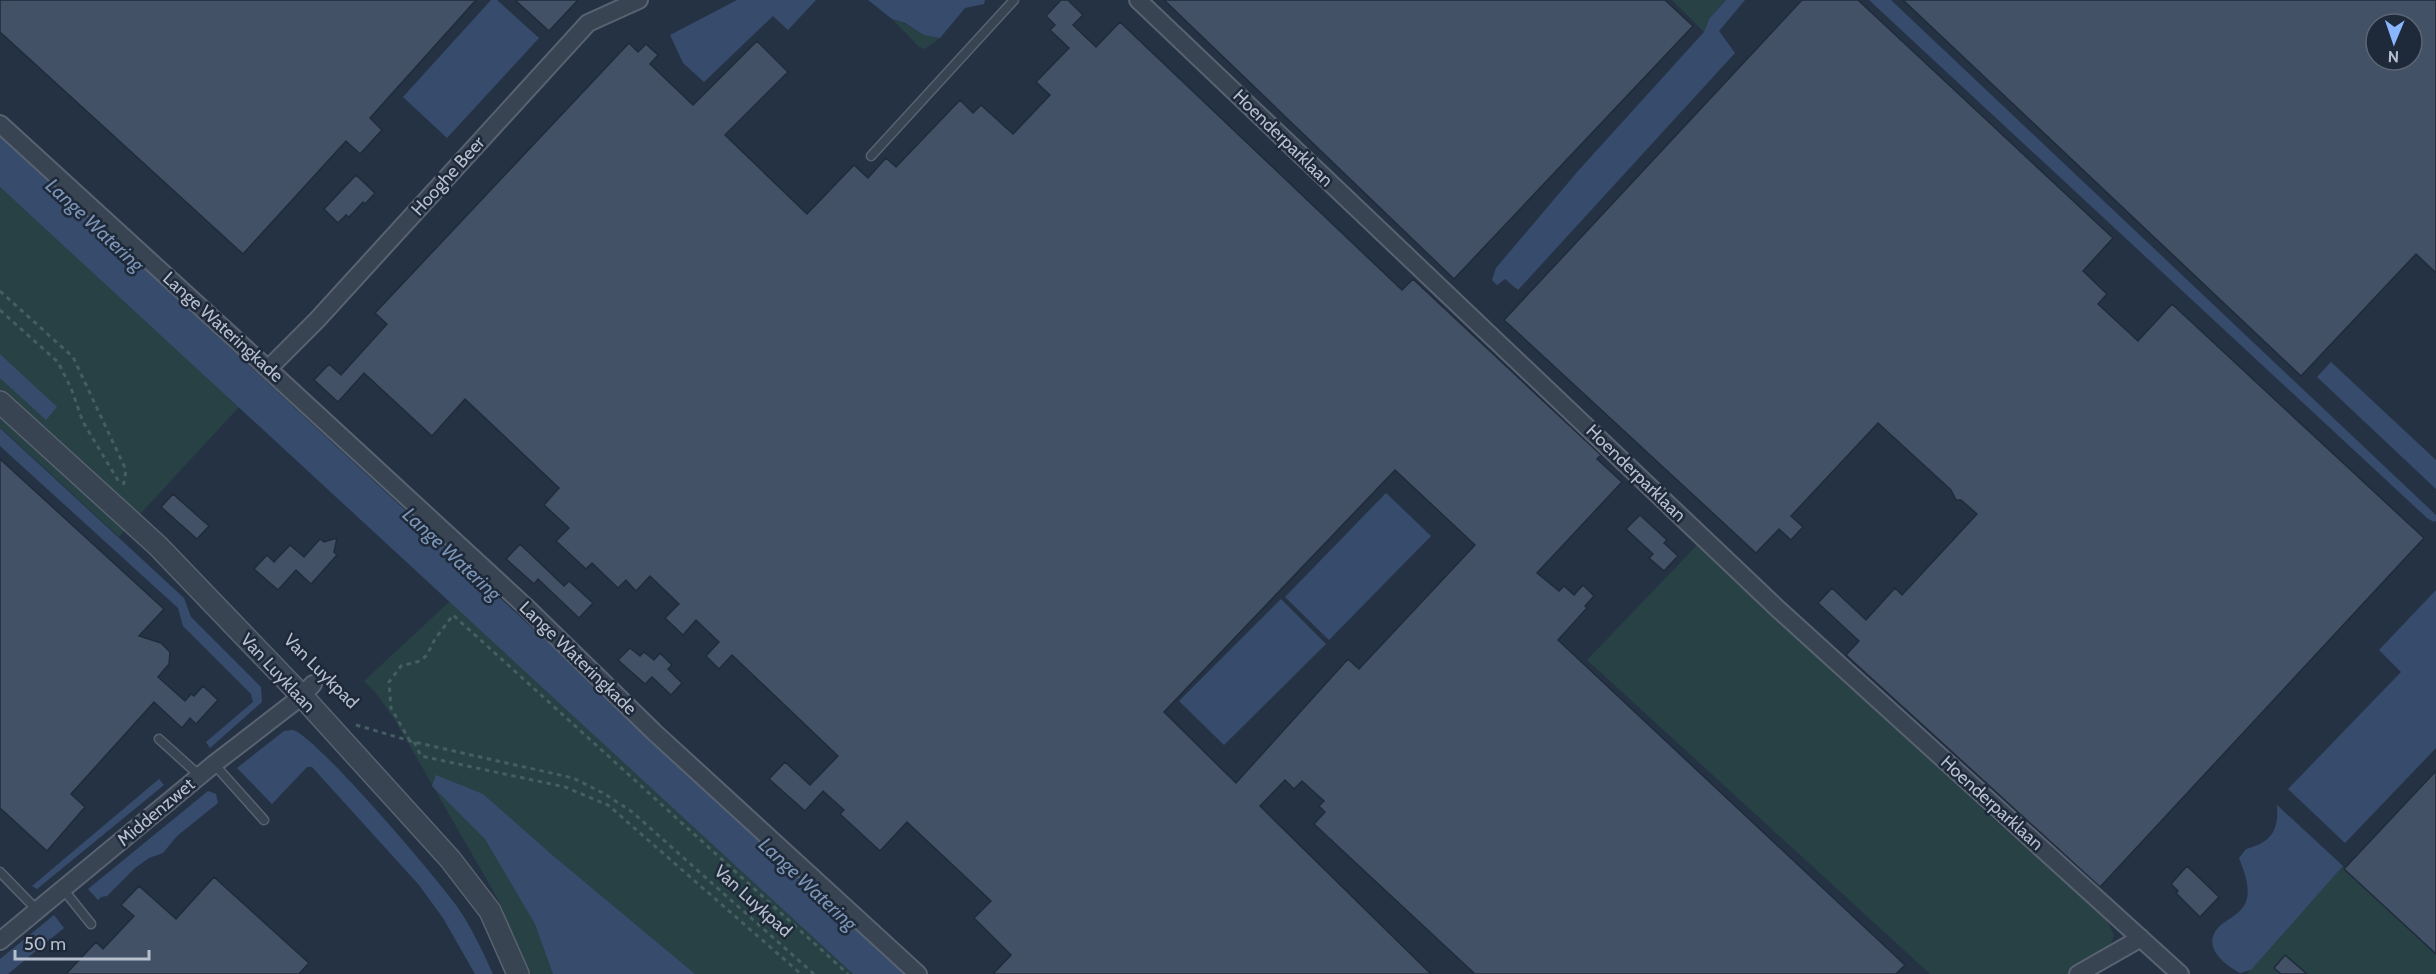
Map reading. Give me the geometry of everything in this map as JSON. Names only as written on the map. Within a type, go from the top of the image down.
[{"type":"street","name":"Hooghe Beer","points":[[268,369],[317,320],[588,23],[639,0]]},
{"type":"street","name":"Hoenderparklaan","points":[[1138,0],[1778,609],[2180,974]]},
{"type":"street","name":"Lange Wateringkade","points":[[0,124],[525,606],[654,732],[918,974]]},
{"type":"street","name":"Van Luyklaan","points":[[0,402],[158,546],[307,690],[490,911],[518,974]]},
{"type":"street","name":"Middenzwet","points":[[0,941],[307,690]]},
{"type":"street","points":[[2078,974],[2141,938]]},
{"type":"lane","points":[[872,156],[1014,0]]},
{"type":"lane","points":[[159,739],[200,776]]},
{"type":"lane","points":[[214,764],[264,820]]},
{"type":"lane","points":[[0,872],[38,911]]},
{"type":"lane","points":[[63,889],[91,924]]},
{"type":"path","points":[[0,291],[73,357],[126,471],[123,489],[83,422],[71,388],[58,362],[0,310]]},
{"type":"path","points":[[801,974],[608,805],[566,787],[421,756],[391,708],[389,682],[401,666],[420,661],[427,655],[435,639],[453,615],[848,974]]},
{"type":"path","name":"Van Luykpad","points":[[350,720],[357,726],[412,741],[573,778],[603,793],[631,812],[814,974]]},
{"type":"green space","points":[[1672,0],[1726,0],[1709,19],[1704,32]]},
{"type":"green space","points":[[892,19],[940,38],[925,49],[919,47]]},
{"type":"green space","points":[[0,187],[240,406],[119,537],[0,427]]},
{"type":"green space","points":[[1698,544],[2002,827],[2104,914],[2114,935],[2110,948],[2074,974],[1930,974],[1587,660]]},
{"type":"green space","points":[[450,601],[853,974],[528,974],[500,903],[395,720],[364,681]]},
{"type":"green space","points":[[2343,866],[2436,951],[2436,974],[2247,974]]},
{"type":"water","points":[[491,0],[497,0],[539,38],[447,138],[403,97]]},
{"type":"water","points":[[737,0],[816,0],[788,30],[773,16],[704,82],[683,63],[670,35]]},
{"type":"water","points":[[868,0],[985,0],[984,4],[965,8],[940,38],[924,35],[905,23],[892,19]]},
{"type":"water","points":[[1726,0],[1745,0],[1719,31],[1735,53],[1518,290],[1505,279],[1497,285],[1492,280],[1496,268],[1578,171],[1704,32],[1709,19]]},
{"type":"water","points":[[1869,0],[1891,0],[2436,515],[2436,521],[2427,518]]},
{"type":"water","name":"Lange Watering","points":[[0,135],[906,974],[853,974],[0,187]]},
{"type":"water","points":[[0,354],[57,407],[46,420],[0,378]]},
{"type":"water","points":[[2331,362],[2436,460],[2436,489],[2317,377]]},
{"type":"water","points":[[0,428],[184,598],[191,617],[261,687],[262,702],[210,748],[206,742],[253,702],[251,694],[183,626],[178,608],[0,446]]},
{"type":"water","points":[[1386,493],[1431,536],[1329,640],[1285,597]]},
{"type":"water","points":[[2436,590],[2436,748],[2345,843],[2288,789],[2401,672],[2379,650]]},
{"type":"water","points":[[1281,599],[1326,644],[1224,745],[1179,701]]},
{"type":"water","points":[[293,730],[306,738],[350,781],[444,890],[476,938],[493,974],[475,974],[443,918],[419,885],[312,767],[307,767],[272,804],[237,768],[284,731]]},
{"type":"water","points":[[436,775],[483,794],[695,974],[553,974],[535,924],[485,839],[432,786]]},
{"type":"water","points":[[159,779],[164,785],[37,889],[32,886]]},
{"type":"water","points":[[208,791],[216,794],[218,803],[177,836],[163,853],[149,858],[135,868],[107,896],[98,900],[88,889]]},
{"type":"water","points":[[2277,805],[2343,866],[2251,970],[2240,973],[2218,955],[2212,943],[2213,936],[2220,926],[2239,912],[2245,904],[2248,893],[2239,858],[2246,849],[2262,843],[2272,834],[2277,822]]},
{"type":"water","points":[[54,915],[64,928],[8,974],[0,974],[0,959]]},
{"type":"building","points":[[0,0],[476,0],[370,118],[382,130],[360,154],[346,141],[243,254],[0,32]]},
{"type":"building","points":[[515,0],[578,0],[549,31]]},
{"type":"building","points":[[1061,0],[1068,0],[1083,15],[1073,25],[1096,47],[1120,22],[1402,290],[1413,279],[1601,455],[1597,459],[1622,482],[1537,573],[1559,591],[1564,586],[1574,595],[1583,585],[1594,596],[1585,606],[1587,608],[1558,640],[1905,965],[1896,974],[1475,974],[1314,824],[1325,812],[1319,806],[1324,801],[1302,781],[1294,789],[1285,780],[1260,806],[1431,974],[993,974],[1011,955],[974,918],[991,901],[907,822],[880,851],[840,814],[844,810],[823,791],[805,811],[769,779],[785,762],[810,785],[838,756],[732,655],[719,669],[706,656],[719,642],[696,620],[683,635],[665,618],[679,604],[650,576],[636,591],[626,580],[618,588],[592,563],[586,569],[556,541],[569,528],[544,505],[559,488],[465,399],[432,436],[364,373],[338,402],[314,380],[329,364],[341,375],[387,324],[375,313],[629,43],[638,52],[646,44],[658,55],[650,64],[693,105],[757,41],[788,72],[725,135],[807,214],[854,165],[868,178],[886,158],[896,167],[960,100],[973,113],[981,105],[1013,134],[1050,95],[1036,82],[1069,48],[1050,30],[1055,25],[1046,16]],"holes":[[[1395,470],[1475,545],[1359,669],[1348,659],[1236,783],[1164,712]]]},
{"type":"building","points":[[1164,0],[1665,0],[1693,26],[1454,279]]},
{"type":"building","points":[[1802,0],[1858,0],[2113,238],[2083,271],[2107,294],[2098,304],[2138,341],[2172,304],[2424,538],[2100,887],[1846,655],[1859,641],[1818,603],[1832,588],[1866,620],[1895,588],[1902,595],[1977,514],[1961,500],[1956,500],[1951,490],[1878,423],[1791,516],[1803,527],[1791,540],[1779,529],[1756,553],[1504,320]]},
{"type":"building","points":[[1903,0],[2436,0],[2436,273],[2416,254],[2301,376]]},
{"type":"building","points":[[356,175],[375,193],[349,217],[346,215],[338,223],[324,209]]},
{"type":"building","points":[[0,459],[164,609],[139,636],[161,643],[170,652],[169,664],[158,677],[185,701],[191,694],[194,696],[203,686],[218,700],[196,724],[190,718],[182,728],[154,702],[71,794],[85,807],[47,851],[0,808]]},
{"type":"building","points":[[173,494],[209,526],[197,539],[161,507]]},
{"type":"building","points":[[1640,515],[1667,540],[1664,543],[1678,556],[1664,571],[1649,558],[1653,554],[1626,529]]},
{"type":"building","points":[[337,538],[334,552],[337,555],[311,584],[296,570],[278,590],[254,569],[267,555],[274,562],[290,545],[304,557],[320,539],[324,542]]},
{"type":"building","points":[[520,544],[564,586],[569,581],[593,603],[579,618],[538,579],[534,584],[506,559]]},
{"type":"building","points":[[630,648],[640,656],[644,652],[654,660],[660,653],[672,665],[668,669],[682,683],[671,695],[652,677],[645,684],[618,660]]},
{"type":"building","points":[[2436,771],[2436,954],[2344,869]]},
{"type":"building","points":[[2187,866],[2219,897],[2200,917],[2176,893],[2178,891],[2171,884]]},
{"type":"building","points":[[214,877],[309,963],[299,974],[66,974],[96,942],[103,949],[134,916],[121,905],[139,886],[176,919]]},
{"type":"building","points":[[2285,955],[2307,974],[2281,974],[2274,968]]}]
